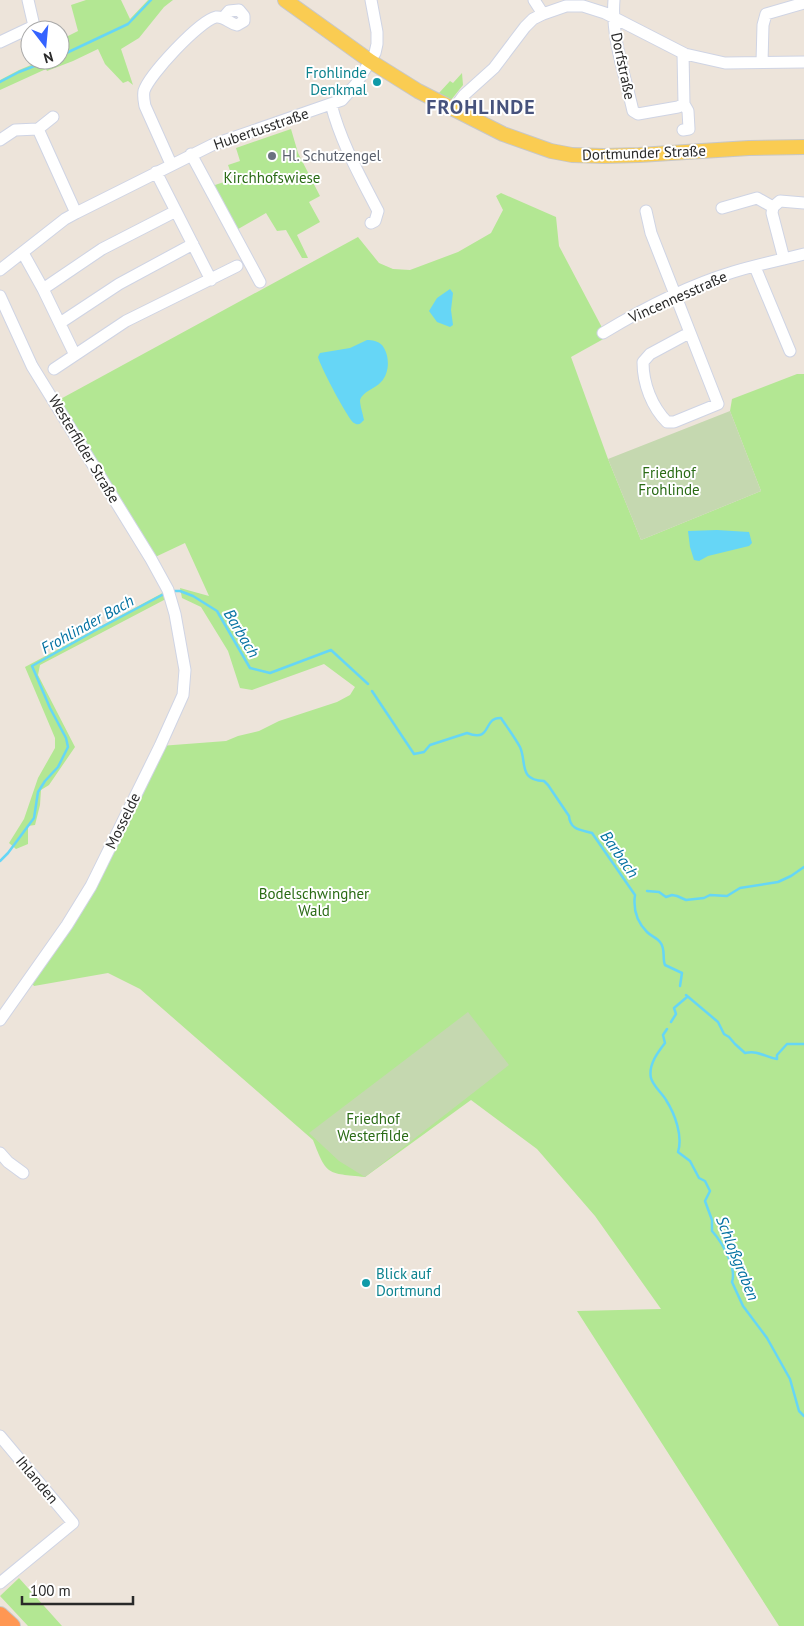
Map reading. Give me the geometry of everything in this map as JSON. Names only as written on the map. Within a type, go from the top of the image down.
[{"type":"highway","points":[[0,1614],[12,1626]]},
{"type":"main road","name":"Dortmunder Straße","points":[[285,0],[370,61],[418,91],[503,134],[552,151],[572,155],[639,155],[749,148],[804,148]]},
{"type":"street","points":[[28,0],[34,20]]},
{"type":"street","name":"Hubertusstraße","points":[[0,270],[65,219],[191,154],[234,136],[342,100],[370,61],[377,44],[377,32],[371,0]]},
{"type":"street","points":[[534,0],[543,14]]},
{"type":"street","points":[[614,0],[613,18],[683,53],[725,63],[804,62]]},
{"type":"street","points":[[762,62],[763,25],[766,14],[804,3]]},
{"type":"street","name":"Dorfstraße","points":[[454,110],[464,95],[494,68],[533,19],[566,6],[583,6],[600,10],[613,18],[633,111],[638,114],[678,107],[684,104]]},
{"type":"street","points":[[171,164],[145,106],[144,100],[147,85],[190,34],[208,20],[217,17],[223,18]]},
{"type":"street","points":[[0,42],[20,34]]},
{"type":"street","points":[[683,53],[684,104],[688,111],[689,130],[683,130]]},
{"type":"street","points":[[331,104],[337,128],[344,145],[378,211],[375,221],[371,223]]},
{"type":"street","points":[[0,140],[15,130],[38,129],[53,117]]},
{"type":"street","points":[[38,129],[76,213]]},
{"type":"street","points":[[191,154],[260,282]]},
{"type":"street","points":[[156,172],[211,280]]},
{"type":"street","points":[[722,208],[757,198],[773,208]]},
{"type":"street","points":[[784,259],[772,213],[773,208],[780,201],[804,203]]},
{"type":"street","points":[[43,289],[102,249],[176,211]]},
{"type":"street","points":[[646,211],[650,233],[718,404],[674,422],[667,422],[658,414],[647,388],[643,362],[650,354],[689,333]]},
{"type":"street","points":[[60,323],[119,284],[193,244]]},
{"type":"street","points":[[23,253],[75,355]]},
{"type":"street","name":"Vincennesstraße","points":[[603,333],[624,320],[712,279],[804,254]]},
{"type":"street","points":[[54,368],[126,321],[237,266]]},
{"type":"street","points":[[754,267],[790,351]]},
{"type":"street","name":"Westerfilder Straße","points":[[0,296],[32,366],[152,559],[172,600]]},
{"type":"street","name":"Mosselde","points":[[0,1020],[68,925],[91,886],[183,695],[185,670],[172,600]]},
{"type":"street","points":[[0,1153],[23,1174]]},
{"type":"street","name":"Ihlanden","points":[[0,1436],[73,1523],[1,1582]]},
{"type":"green space","points":[[86,0],[121,0],[130,19],[148,0],[173,0],[164,7],[139,38],[121,49],[133,85],[128,81],[123,83],[105,64],[98,49],[70,62],[70,35],[78,31],[71,5]]},
{"type":"green space","points":[[19,70],[44,70],[0,90],[0,80]]},
{"type":"green space","points":[[462,73],[463,85],[451,100],[439,93],[450,81],[453,83]]},
{"type":"green space","name":"Kirchhofswiese","points":[[291,129],[298,153],[320,196],[309,202],[320,222],[297,235],[308,258],[302,258],[286,230],[277,231],[266,213],[233,232],[209,187],[233,179],[228,165],[240,161],[236,148]]},
{"type":"green space","name":"Bodelschwingher Wald","points":[[501,193],[556,217],[559,246],[607,337],[571,357],[608,459],[641,540],[761,491],[730,411],[732,399],[797,374],[804,374],[804,1626],[779,1626],[577,1311],[661,1309],[595,1216],[537,1149],[471,1100],[365,1177],[336,1173],[326,1166],[313,1140],[140,989],[108,973],[34,986],[31,982],[70,927],[160,746],[226,741],[259,731],[279,721],[337,702],[350,695],[355,687],[324,664],[252,690],[240,688],[228,651],[201,607],[182,598],[180,588],[209,596],[185,543],[151,559],[55,402],[358,237],[379,263],[393,269],[410,270],[458,252],[491,233],[503,210],[496,196]]},
{"type":"green space","name":"Friedhof Frohlinde","points":[[730,411],[761,491],[641,540],[608,459]]},
{"type":"green space","points":[[168,590],[164,600],[40,665],[38,675],[75,747],[49,785],[41,790],[40,805],[35,825],[28,826],[28,844],[16,849],[9,843],[24,819],[38,778],[55,748],[55,738],[25,667]]},
{"type":"green space","name":"Friedhof Westerfilde","points":[[468,1012],[509,1065],[365,1177],[339,1161],[309,1133]]},
{"type":"green space","points":[[19,1578],[62,1626],[28,1626],[0,1596]]},
{"type":"water","points":[[450,289],[453,293],[451,310],[453,325],[450,327],[437,322],[429,311],[437,298]]},
{"type":"water","points":[[367,340],[375,341],[382,345],[385,349],[388,364],[386,374],[381,382],[361,397],[360,402],[364,420],[357,424],[354,423],[340,403],[318,357],[320,353],[350,348]]},
{"type":"water","points":[[688,531],[749,532],[752,543],[749,546],[708,556],[699,561],[694,560]]},
{"type":"waterway","points":[[70,51],[128,24],[151,0]]},
{"type":"waterway","points":[[0,82],[24,70]]},
{"type":"waterway","name":"Barbach","points":[[174,591],[180,591],[193,596],[217,611],[250,668],[270,673],[331,650],[368,684]]},
{"type":"waterway","name":"Frohlinder Bach","points":[[0,861],[34,818],[38,792],[58,767],[68,747],[66,738],[50,708],[32,666],[164,594]]},
{"type":"waterway","name":"Barbach","points":[[372,691],[414,754],[424,752],[430,745],[467,733],[481,735],[491,721],[501,718],[520,747],[527,774],[536,780],[544,781],[548,785],[569,816],[574,827],[592,833],[635,895],[635,910],[638,920],[647,932],[662,945],[665,965],[682,973],[680,986]]},
{"type":"waterway","points":[[647,891],[659,892],[666,897],[677,896],[686,900],[704,898],[710,895],[727,896],[740,888],[778,882],[804,867]]},
{"type":"waterway","name":"Barbach","points":[[686,995],[718,1022],[724,1034],[745,1053],[758,1053],[777,1059],[777,1055],[787,1044],[804,1044]]},
{"type":"waterway","name":"Schloßgraben","points":[[671,1022],[676,1014],[674,1008],[687,997]]},
{"type":"waterway","name":"Schloßgraben","points":[[667,1029],[663,1035],[665,1043],[652,1064],[651,1078],[666,1100],[675,1118],[679,1132],[678,1152],[690,1161],[699,1178],[705,1181],[710,1191],[705,1201],[712,1220],[712,1231],[724,1248],[731,1263],[732,1282],[743,1306],[767,1338],[790,1379],[799,1411],[804,1416]]},
{"type":"place","name":"Frohlinde Denkmal","points":[[377,82]]},
{"type":"place","name":"Hl. Schutzengel","points":[[272,156]]},
{"type":"place","name":"Blick auf Dortmund","points":[[366,1283]]},
{"type":"district","name":"FROHLINDE","points":[[481,107]]}]
